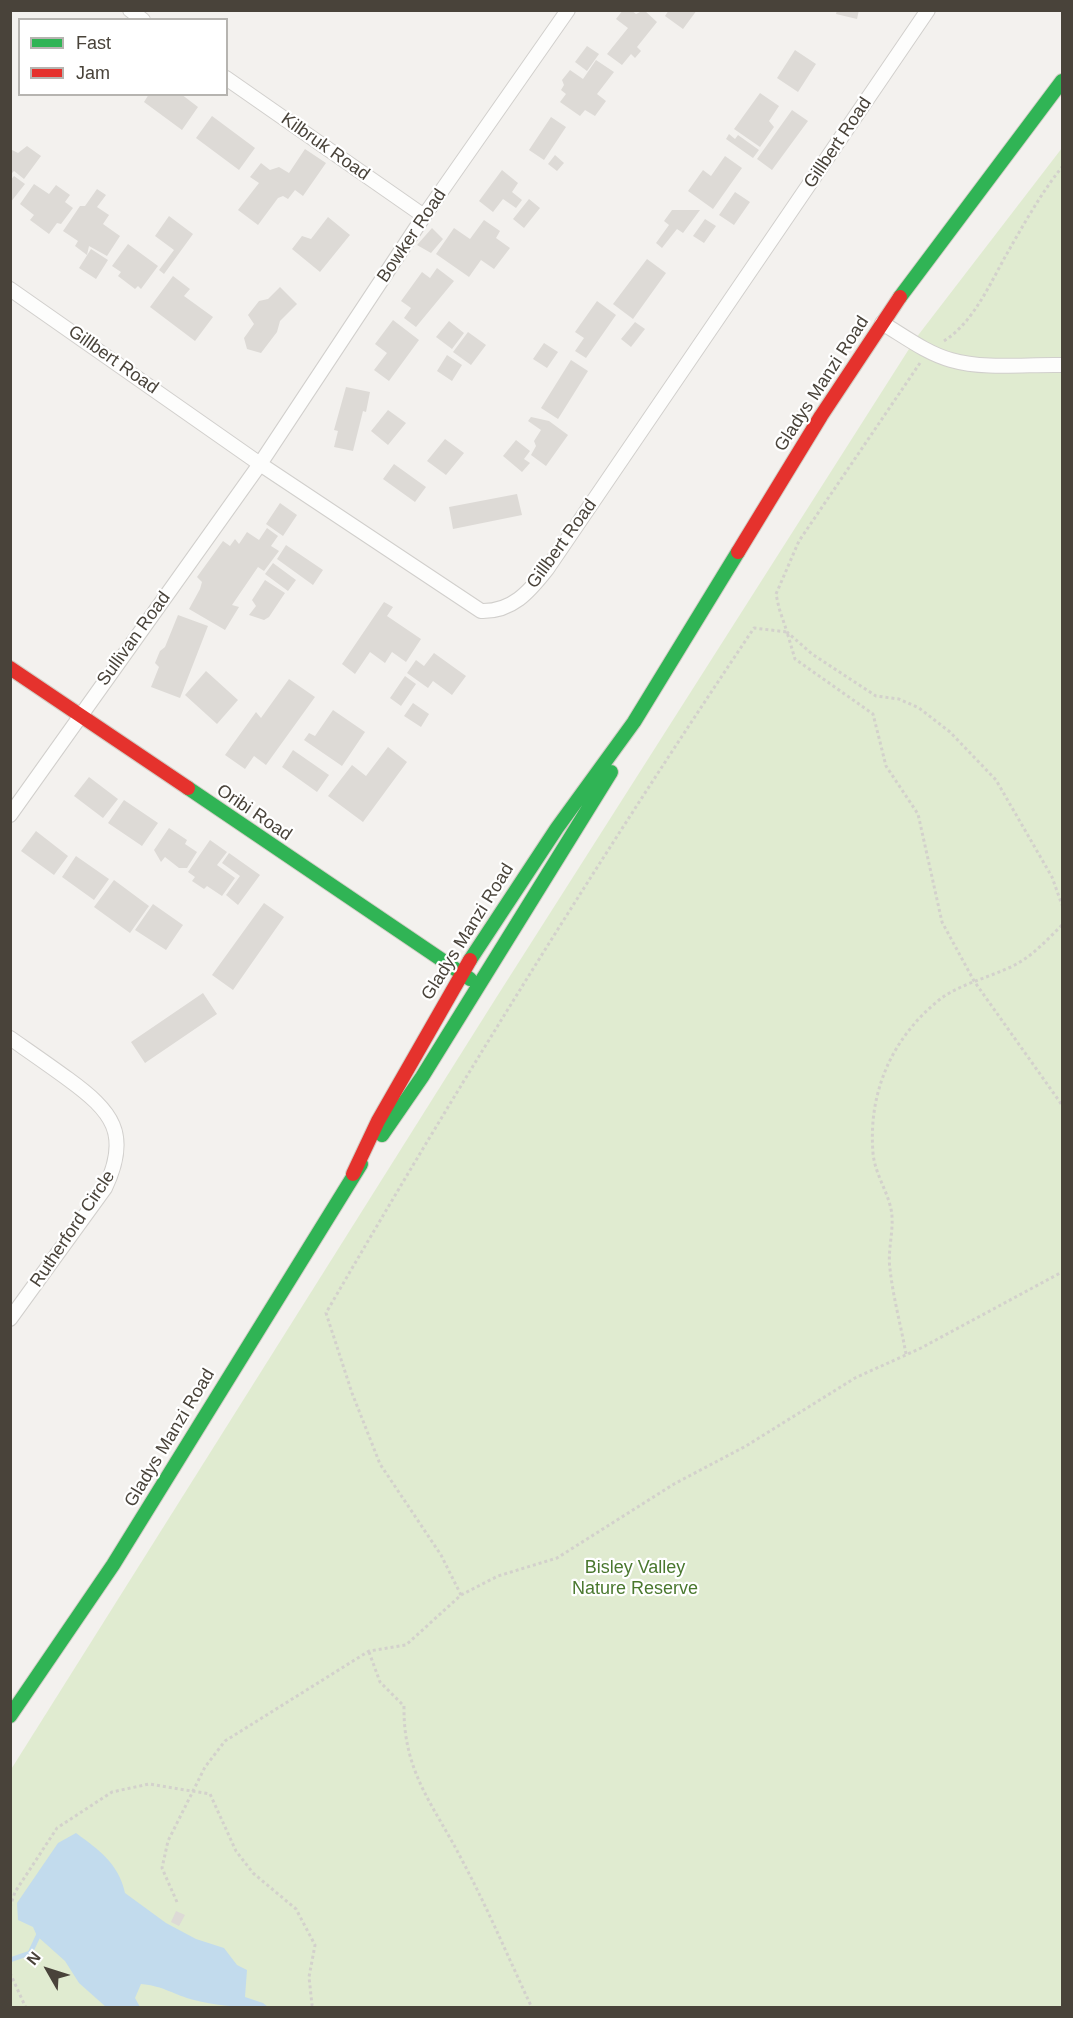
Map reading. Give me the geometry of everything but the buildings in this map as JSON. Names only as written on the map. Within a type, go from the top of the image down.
[{"type":"main road","name":"Gladys Manzi Road","points":[[353,1174],[378,1121],[461,973],[557,828],[634,722],[821,416],[882,322],[1062,81]]},
{"type":"main road","name":"Oribi Road","points":[[10,668],[479,985]]},
{"type":"main road","name":"Gladys Manzi Road","points":[[10,1716],[113,1565],[353,1174],[422,1077],[613,767],[634,722]]},
{"type":"street","name":"Bowker Road","points":[[260,464],[424,216],[568,10]]},
{"type":"street","name":"Gillbert Road","points":[[10,289],[260,464],[481,611],[495,612],[510,606],[533,587],[547,569],[928,10]]},
{"type":"street","name":"Kilbruk Road","points":[[228,79],[424,216]]},
{"type":"street","points":[[882,322],[928,351],[952,360],[979,365],[1062,364]]},
{"type":"street","name":"Sullivan Road","points":[[10,815],[260,464]]},
{"type":"street","name":"Rutherford Circle","points":[[10,1038],[91,1096],[105,1110],[118,1146],[116,1165],[105,1188],[10,1319]]},
{"type":"path","points":[[1062,167],[1010,248],[983,297],[955,334],[928,351],[799,541],[783,573],[776,594],[795,659],[873,714],[886,766],[918,814],[942,922],[974,981],[1062,1105]]},
{"type":"path","points":[[461,1595],[441,1555],[380,1464],[352,1393],[326,1313],[389,1203],[536,966],[754,628],[787,632],[812,654],[848,679],[876,696],[899,699],[919,708],[950,732],[996,780],[1052,877],[1062,905]]},
{"type":"path","points":[[906,1355],[889,1267],[891,1210],[878,1176],[873,1154],[874,1106],[885,1068],[904,1038],[940,1000],[974,981],[1008,969],[1038,950],[1062,925]]},
{"type":"path","points":[[177,1902],[162,1868],[168,1841],[205,1767],[225,1741],[369,1651],[406,1645],[461,1595],[498,1575],[557,1558],[674,1484],[746,1446],[855,1378],[906,1355],[1062,1272]]},
{"type":"path","points":[[369,1651],[380,1682],[404,1706],[404,1734],[413,1770],[464,1863],[532,2007]]},
{"type":"path","points":[[10,1907],[15,1892],[57,1828],[112,1792],[149,1784],[194,1789],[210,1794],[236,1851],[253,1873],[296,1909],[315,1945],[309,1977],[312,2005],[315,2007]]},
{"type":"path","points":[[10,1973],[26,2007]]},
{"type":"green space","name":"Bisley Valley Nature Reserve","points":[[1062,148],[1062,2007],[11,2007],[10,1771],[496,998],[916,338]]},
{"type":"water","points":[[76,1833],[107,1858],[118,1874],[125,1893],[166,1923],[196,1939],[224,1948],[237,1965],[247,1970],[245,1997],[268,2007],[212,2004],[141,1984],[135,1998],[140,2007],[106,2007],[79,1983],[65,1961],[37,1936],[33,1927],[18,1920],[17,1903],[58,1843]]},
{"type":"waterway","points":[[10,1960],[30,1953],[40,1932]]},
{"type":"traffic: fast","points":[[900,297],[1062,81]]},
{"type":"traffic: fast","points":[[470,960],[557,828],[634,722],[738,552]]},
{"type":"traffic: fast","points":[[382,1135],[422,1077],[611,772]]},
{"type":"traffic: fast","points":[[188,788],[470,979]]},
{"type":"traffic: fast","points":[[10,1716],[113,1565],[361,1164]]},
{"type":"traffic: jam","points":[[738,552],[821,416],[900,297]]},
{"type":"traffic: jam","points":[[10,668],[188,788]]},
{"type":"traffic: jam","points":[[353,1174],[378,1121],[470,960]]}]
